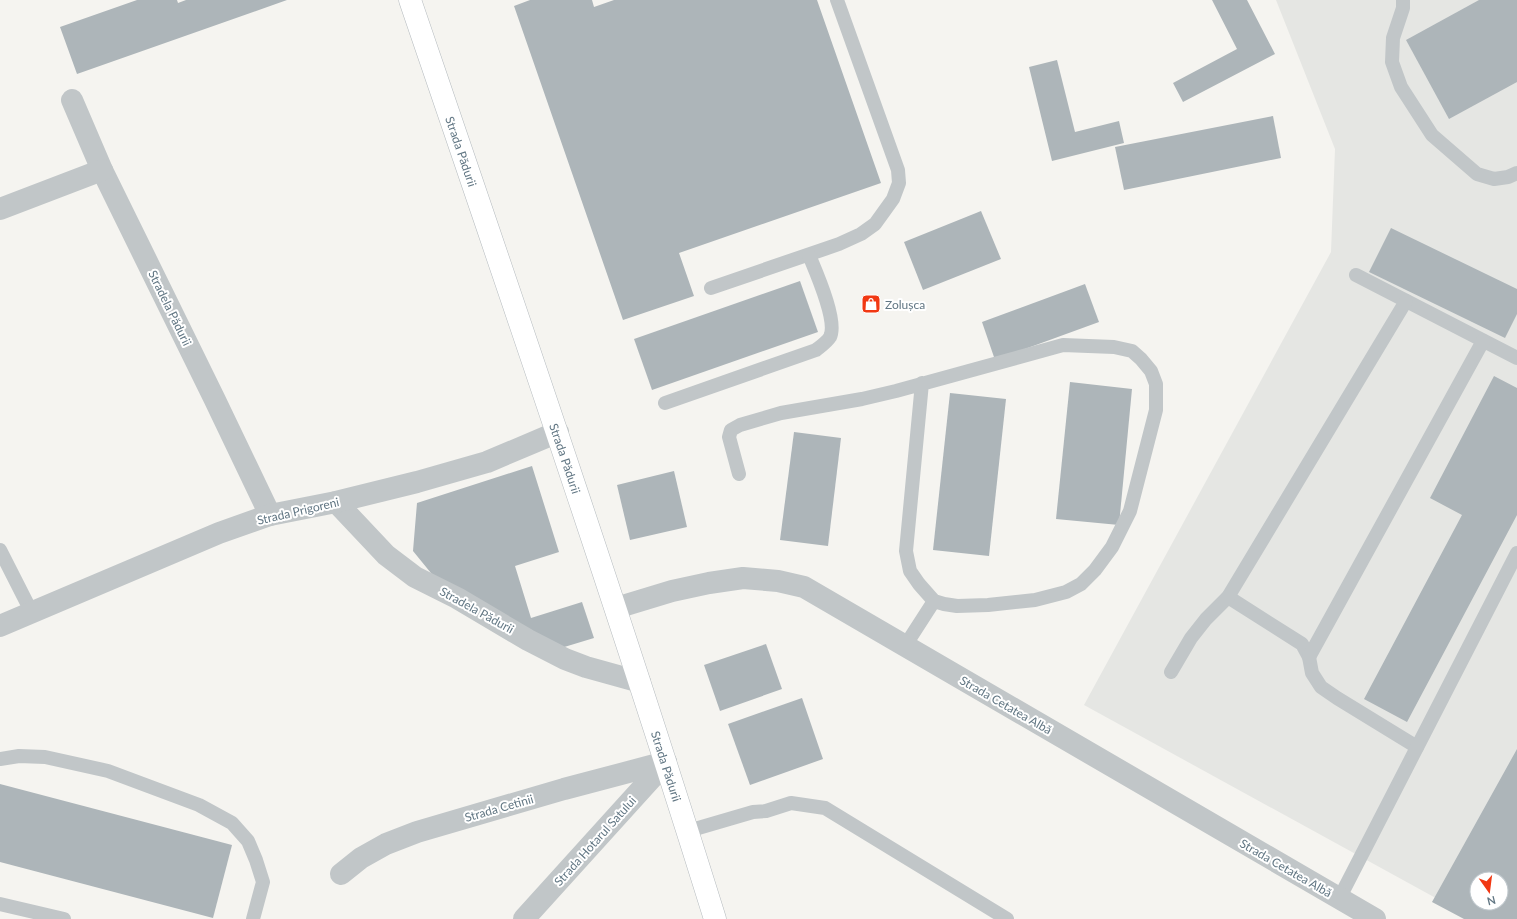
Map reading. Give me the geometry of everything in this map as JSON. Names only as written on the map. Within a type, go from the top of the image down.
[{"type":"main road","name":"Strada Pădurii","points":[[410,0],[558,432],[666,762],[715,919]]},
{"type":"street","name":"Stradela Pădurii","points":[[72,100],[102,170],[270,515]]},
{"type":"street","points":[[0,209],[102,170]]},
{"type":"street","name":"Strada Prigoreni","points":[[0,626],[219,533],[270,515],[336,502],[417,482],[487,462],[558,432]]},
{"type":"street","name":"Stradela Pădurii","points":[[336,502],[386,555],[415,577],[457,598],[528,640],[565,659],[640,682]]},
{"type":"street","name":"Strada Cetatea Albă","points":[[616,608],[672,591],[709,583],[743,578],[778,580],[804,587],[1375,919]]},
{"type":"street","name":"Strada Cetinii","points":[[341,874],[361,858],[386,844],[417,832],[564,789],[666,762]]},
{"type":"street","name":"Strada Hotarul Satului","points":[[524,919],[666,762]]},
{"type":"lane","points":[[712,288],[809,255],[861,234],[875,224],[893,199],[899,183],[898,170],[836,0]]},
{"type":"lane","points":[[1403,0],[1393,38],[1392,62],[1401,86],[1432,135],[1478,174],[1494,179],[1508,177],[1517,173]]},
{"type":"lane","points":[[664,403],[816,350],[824,344],[830,336],[832,324],[830,311],[809,255]]},
{"type":"lane","points":[[1356,275],[1517,358]]},
{"type":"lane","points":[[1171,672],[1191,638],[1206,619],[1228,597],[1406,301]]},
{"type":"lane","points":[[1310,657],[1483,340]]},
{"type":"lane","points":[[739,474],[728,437],[731,430],[735,427],[781,413],[896,392],[922,383],[1063,345],[1114,347],[1132,351],[1151,371],[1156,384],[1156,410],[1130,511],[1112,547],[1095,570],[1081,584],[1066,592],[1035,600],[988,605],[958,606],[944,604],[934,600],[919,584],[910,571],[906,551],[922,383]]},
{"type":"lane","points":[[0,550],[32,613]]},
{"type":"lane","points":[[1339,898],[1517,553]]},
{"type":"lane","points":[[1228,597],[1302,644],[1310,657],[1312,673],[1321,687],[1336,698],[1417,747]]},
{"type":"lane","points":[[905,646],[934,600]]},
{"type":"lane","points":[[0,759],[19,756],[45,758],[108,771],[199,805],[232,823],[248,841],[263,882],[253,919]]},
{"type":"lane","points":[[688,831],[753,812],[766,811],[791,803],[826,808],[1007,919]]},
{"type":"lane","points":[[0,904],[64,919]]},
{"type":"shaded area","points":[[1276,0],[1517,0],[1517,919],[1474,919],[1084,705],[1331,252],[1335,149]]},
{"type":"building","points":[[137,0],[177,0],[178,3],[186,0],[287,0],[77,74],[60,27]]},
{"type":"building","points":[[530,0],[592,0],[594,7],[614,0],[817,0],[881,183],[679,253],[694,296],[623,320],[514,6]]},
{"type":"building","points":[[1212,0],[1247,0],[1275,54],[1183,102],[1173,83],[1237,49]]},
{"type":"building","points":[[1479,0],[1517,0],[1517,82],[1449,119],[1406,40]]},
{"type":"building","points":[[1057,60],[1075,132],[1119,121],[1124,143],[1052,161],[1029,67]]},
{"type":"building","points":[[1273,116],[1281,158],[1124,190],[1115,147]]},
{"type":"building","points":[[981,211],[1001,259],[923,290],[904,242]]},
{"type":"building","points":[[1391,228],[1517,289],[1517,314],[1505,338],[1369,272]]},
{"type":"building","points":[[800,281],[818,332],[652,390],[634,339]]},
{"type":"building","points":[[1085,284],[1099,322],[995,360],[982,322]]},
{"type":"building","points":[[1494,376],[1517,388],[1517,515],[1407,722],[1364,699],[1462,515],[1430,498]]},
{"type":"building","points":[[1070,382],[1132,389],[1119,525],[1056,519]]},
{"type":"building","points":[[950,393],[1006,399],[989,556],[933,550]]},
{"type":"building","points":[[794,432],[841,438],[828,546],[780,540]]},
{"type":"building","points":[[532,466],[559,552],[515,566],[531,618],[582,602],[594,638],[561,648],[444,589],[413,551],[417,503]]},
{"type":"building","points":[[674,471],[687,527],[630,540],[617,485]]},
{"type":"building","points":[[766,644],[782,689],[720,711],[704,665]]},
{"type":"building","points":[[802,698],[823,759],[750,785],[728,724]]},
{"type":"building","points":[[1517,749],[1517,919],[1464,919],[1432,902]]},
{"type":"building","points":[[0,784],[232,845],[213,918],[0,862]]},
{"type":"place","name":"Zolușca","points":[[871,304]]}]
